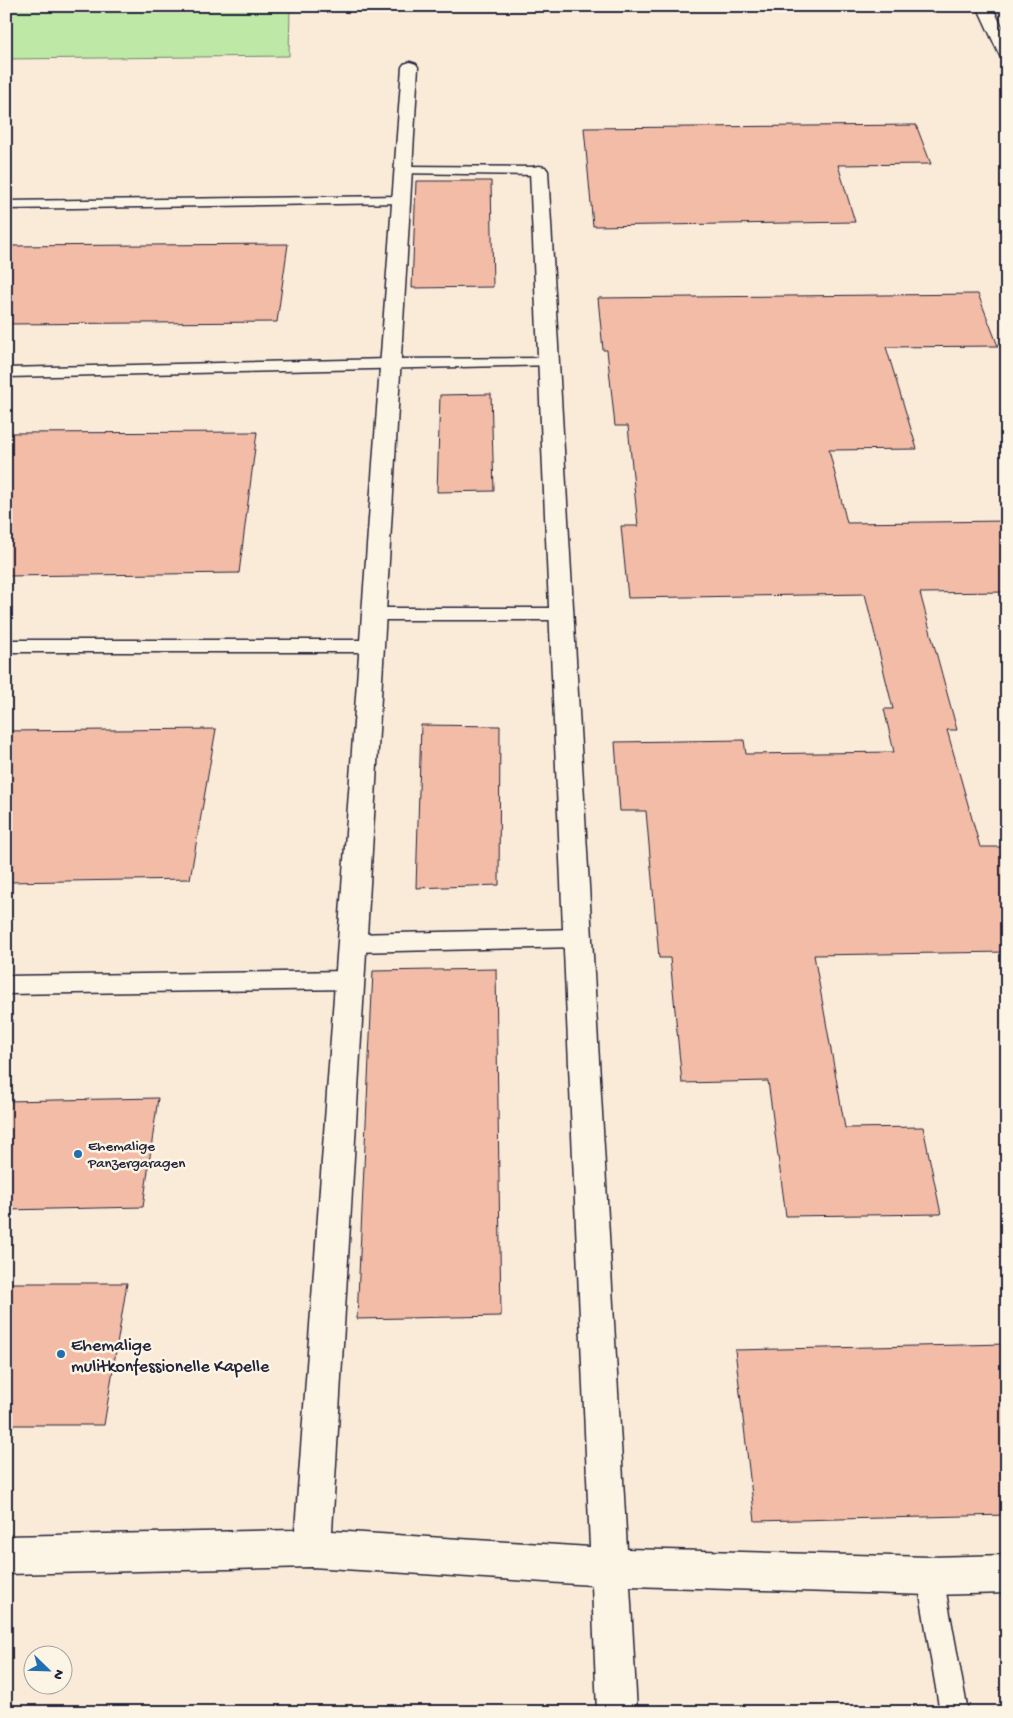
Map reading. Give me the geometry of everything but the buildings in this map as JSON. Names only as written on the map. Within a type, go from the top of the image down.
[{"type":"street","points":[[984,6],[1007,54]]},
{"type":"street","points":[[312,1548],[410,67]]},
{"type":"street","points":[[539,171],[617,1712]]},
{"type":"street","points":[[6,1555],[312,1548],[610,1566],[930,1576],[1007,1574]]},
{"type":"lane","points":[[403,170],[539,171]]},
{"type":"lane","points":[[6,205],[401,200]]},
{"type":"lane","points":[[6,373],[390,363],[548,362]]},
{"type":"lane","points":[[374,614],[561,614]]},
{"type":"lane","points":[[6,646],[372,646]]},
{"type":"lane","points":[[352,943],[577,938]]},
{"type":"lane","points":[[6,985],[350,980]]},
{"type":"lane","points":[[930,1576],[954,1712]]},
{"type":"green space","points":[[6,6],[290,6],[289,56],[6,59]]},
{"type":"place","name":"Ehemalige Panzergaragen","points":[[78,1154]]},
{"type":"place","name":"Ehemalige mulitkonfessionelle Kapelle","points":[[61,1354]]}]
